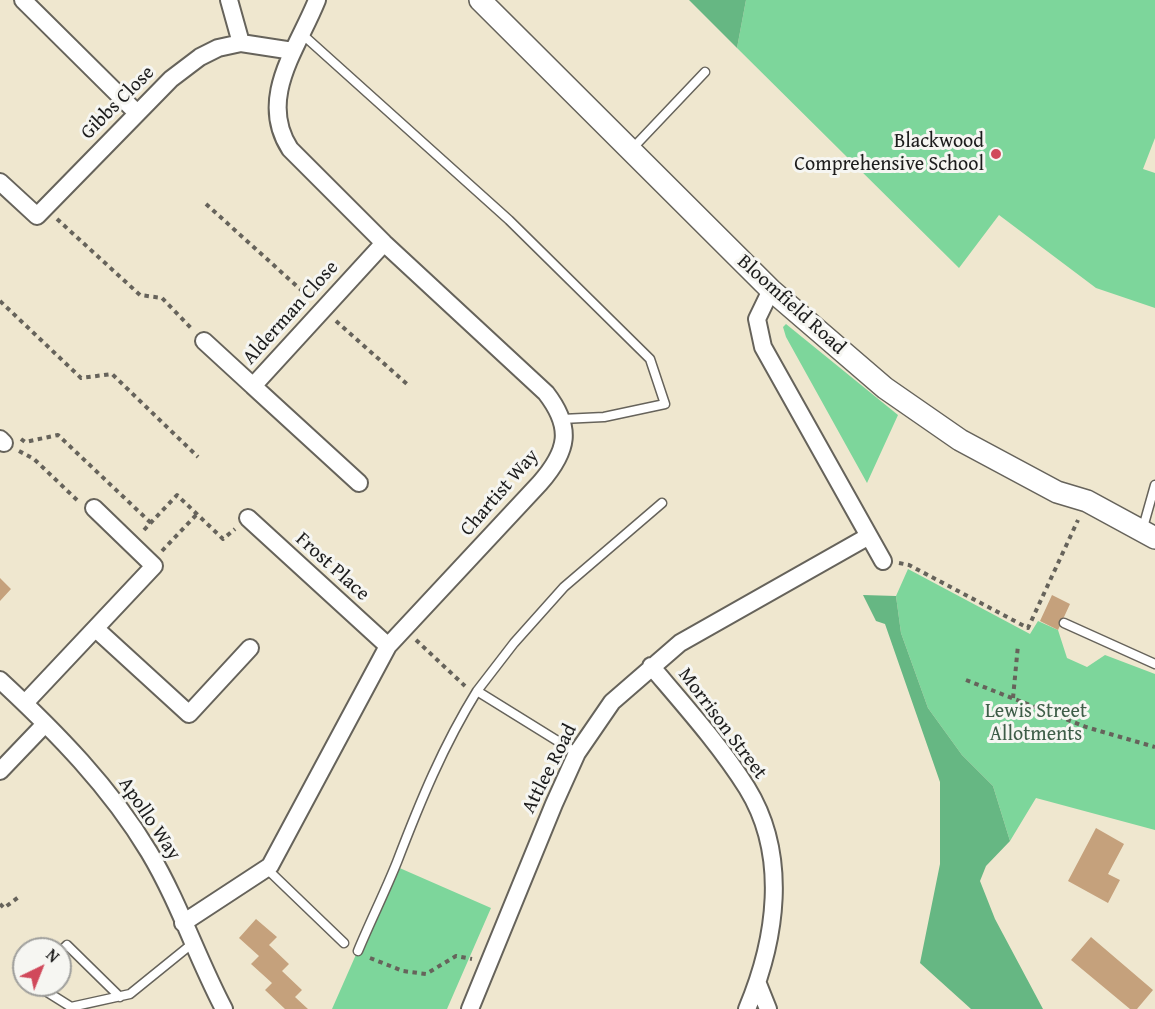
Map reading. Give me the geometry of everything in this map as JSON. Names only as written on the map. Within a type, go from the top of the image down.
[{"type":"street","points":[[23,0],[137,113]]},
{"type":"street","points":[[229,0],[241,43]]},
{"type":"street","points":[[318,0],[293,51],[279,92],[280,133],[290,149],[384,243],[546,393],[560,411],[562,419]]},
{"type":"street","name":"Bloomfield Road","points":[[480,0],[771,290],[885,388],[960,440],[1057,492],[1087,501],[1148,535]]},
{"type":"street","name":"Gibbs Close","points":[[45,207],[171,79],[200,57],[218,48],[241,43],[293,51]]},
{"type":"street","points":[[0,182],[37,216],[45,207]]},
{"type":"street","name":"Alderman Close","points":[[359,483],[253,386],[384,243]]},
{"type":"street","points":[[771,290],[757,319],[763,347],[883,561]]},
{"type":"street","points":[[204,341],[253,386]]},
{"type":"street","name":"Chartist Way","points":[[183,923],[266,868],[388,646],[555,465],[563,447],[562,419]]},
{"type":"street","points":[[25,703],[154,566],[94,508]]},
{"type":"street","name":"Frost Place","points":[[248,518],[388,646]]},
{"type":"street","name":"Attlee Road","points":[[470,1009],[554,804],[578,753],[612,702],[680,643],[869,536]]},
{"type":"street","points":[[96,629],[189,714],[250,648]]},
{"type":"street","name":"Morrison Street","points":[[651,666],[748,789],[765,830],[773,869],[774,916],[758,984],[747,1009]]},
{"type":"street","name":"Apollo Way","points":[[0,680],[91,771],[122,812],[149,852],[224,1009]]},
{"type":"street","points":[[0,771],[45,724]]},
{"type":"street","points":[[758,984],[768,1009]]},
{"type":"lane","points":[[302,34],[509,220],[650,359],[665,404],[604,417],[562,419]]},
{"type":"lane","points":[[630,152],[705,72]]},
{"type":"lane","points":[[1148,535],[1155,485]]},
{"type":"lane","points":[[358,951],[396,863],[411,820],[450,735],[477,691],[514,643],[564,587],[662,504]]},
{"type":"lane","points":[[1064,623],[1155,664]]},
{"type":"lane","points":[[477,691],[578,753]]},
{"type":"lane","points":[[266,868],[344,943]]},
{"type":"lane","points":[[55,997],[71,1007],[130,994],[193,943]]},
{"type":"lane","points":[[72,950],[120,997]]},
{"type":"path","points":[[206,204],[408,385]]},
{"type":"path","points":[[45,207],[140,295],[162,298],[204,341]]},
{"type":"path","points":[[0,301],[81,378],[112,374],[198,457]]},
{"type":"path","points":[[7,439],[24,442],[58,435],[151,523]]},
{"type":"path","points":[[7,439],[34,459],[81,504],[94,508]]},
{"type":"path","points":[[131,544],[177,495],[223,539],[248,518]]},
{"type":"path","points":[[883,561],[909,565],[1028,628],[1087,501]]},
{"type":"path","points":[[151,563],[197,514]]},
{"type":"path","points":[[419,643],[471,692],[477,691]]},
{"type":"path","points":[[1012,698],[1018,645]]},
{"type":"path","points":[[966,680],[1086,727],[1155,747]]},
{"type":"path","points":[[0,904],[4,908],[20,896]]},
{"type":"path","points":[[358,951],[403,971],[426,974],[456,956],[469,959]]},
{"type":"green space","points":[[689,0],[746,0],[737,48]]},
{"type":"green space","name":"Blackwood Comprehensive School","points":[[746,0],[1155,0],[1155,138],[1143,169],[1155,173],[1155,308],[1096,288],[999,215],[959,268],[737,48]]},
{"type":"green space","points":[[786,324],[898,415],[867,483],[786,337],[783,327]]},
{"type":"green space","name":"Lewis Street Allotments","points":[[908,569],[1030,634],[1038,621],[1058,630],[1067,658],[1087,667],[1105,655],[1155,674],[1155,830],[1036,798],[1010,841],[993,786],[962,755],[928,708],[901,633],[896,596]]},
{"type":"green space","points":[[863,595],[896,596],[901,633],[928,708],[962,755],[993,786],[1010,841],[986,866],[980,881],[995,919],[1043,1009],[971,1009],[920,963],[940,864],[940,782],[885,624],[876,621]]},
{"type":"green space","points":[[395,866],[491,908],[447,1009],[332,1009]]},
{"type":"building","points":[[0,578],[11,589],[0,601]]},
{"type":"building","points":[[1052,595],[1070,604],[1058,630],[1040,621]]},
{"type":"building","points":[[1096,828],[1124,844],[1108,874],[1120,880],[1108,903],[1068,881]]},
{"type":"building","points":[[256,919],[277,937],[269,945],[289,964],[282,971],[302,990],[295,997],[308,1009],[285,1009],[265,990],[272,983],[251,964],[259,956],[239,938]]},
{"type":"building","points":[[1091,937],[1153,990],[1137,1009],[1130,1009],[1071,960]]},
{"type":"place","name":"Blackwood Comprehensive School","points":[[996,154]]}]
